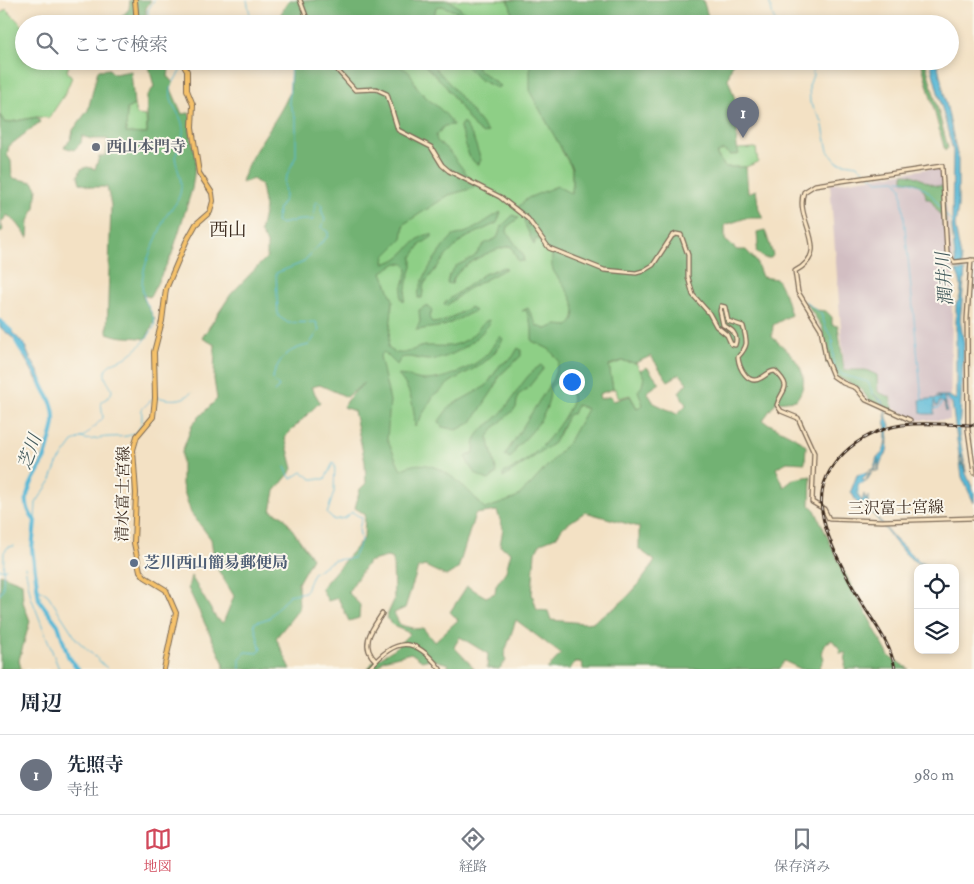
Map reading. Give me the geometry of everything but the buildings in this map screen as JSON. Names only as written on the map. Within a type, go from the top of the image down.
[{"type":"main road","points":[[135,0],[136,15]]},
{"type":"main road","points":[[300,0],[306,15]]},
{"type":"main road","name":"清水富士宮線","points":[[164,669],[176,613],[166,590],[141,574],[134,543],[136,494],[133,448],[137,436],[152,420],[155,397],[154,352],[162,321],[166,289],[189,235],[196,224],[210,212],[213,201],[212,193],[199,174],[192,128],[193,105],[187,90],[186,70]]},
{"type":"main road","name":"三沢富士宮線","points":[[337,70],[355,90],[376,88],[387,94],[398,130],[430,147],[442,165],[449,171],[500,197],[528,219],[549,248],[604,270],[636,273],[653,265],[672,236],[680,235],[688,255],[689,282],[695,300],[709,313],[716,326],[727,335],[731,344],[735,345],[736,338],[731,328],[723,324],[720,311],[721,306],[724,307],[728,321],[744,326],[747,347],[738,361],[743,374],[751,379],[758,380],[775,370],[785,385],[785,393],[777,402],[778,407],[785,413],[798,418],[813,449],[812,502],[825,510],[831,520],[882,521],[974,518]]},
{"type":"main road","points":[[910,420],[866,400],[856,388],[842,383],[833,376],[826,360],[821,329],[798,292],[795,271],[808,263],[813,252],[802,201],[804,192],[815,185],[942,166],[949,258],[954,262],[972,260],[967,320],[968,425],[974,473]]},
{"type":"main road","points":[[376,661],[368,652],[368,639],[382,614]]},
{"type":"main road","points":[[370,669],[376,661],[393,647],[412,644],[440,669]]},
{"type":"shaded area","points":[[939,167],[942,174],[953,261],[950,420],[916,420],[858,386],[845,381],[830,184]]},
{"type":"green space","points":[[130,0],[151,0],[146,8],[146,15],[123,15],[129,9]]},
{"type":"green space","points":[[289,0],[449,0],[469,15],[442,6],[436,7],[435,15],[280,15]]},
{"type":"green space","points":[[415,0],[523,0],[526,15],[419,15]]},
{"type":"green space","points":[[508,0],[703,0],[708,15],[513,15]]},
{"type":"green space","points":[[6,9],[15,18],[15,70],[67,70],[72,77],[65,94],[49,118],[37,117],[5,123],[0,115],[0,14]]},
{"type":"green space","points":[[98,70],[110,70],[114,74],[131,71],[134,105],[127,109],[126,133],[147,134],[147,96],[154,87],[150,70],[169,70],[168,77],[173,83],[171,89],[182,114],[189,113],[191,118],[190,130],[196,161],[192,189],[172,254],[150,297],[142,295],[155,320],[146,339],[107,333],[111,205],[107,187],[91,187],[80,183],[78,176],[81,169],[87,167],[95,169],[99,157],[106,155],[108,139],[91,139],[82,136],[81,143],[74,150],[64,147],[71,139],[73,130],[88,110]]},
{"type":"green space","points":[[290,70],[406,70],[412,75],[420,91],[442,110],[453,125],[444,126],[436,136],[437,141],[448,150],[477,187],[449,195],[404,224],[402,239],[385,256],[384,263],[391,262],[403,254],[413,243],[425,235],[432,234],[432,237],[421,244],[412,257],[412,267],[407,282],[404,302],[401,294],[408,268],[404,264],[397,263],[382,272],[393,300],[388,348],[394,352],[404,353],[422,347],[461,343],[469,338],[486,321],[489,320],[489,324],[484,331],[463,348],[438,359],[429,360],[405,357],[401,358],[397,365],[384,352],[380,356],[390,401],[387,439],[401,470],[413,465],[425,465],[436,468],[458,482],[485,509],[516,498],[532,483],[568,443],[587,409],[577,405],[573,414],[569,414],[554,443],[503,478],[503,473],[524,462],[543,445],[559,425],[572,402],[571,393],[566,382],[556,382],[550,388],[544,413],[531,433],[517,447],[512,457],[510,458],[505,455],[553,379],[559,361],[549,349],[532,341],[532,327],[526,310],[522,311],[528,308],[537,326],[546,329],[557,325],[569,326],[574,319],[575,311],[570,296],[553,270],[552,254],[536,238],[534,245],[524,222],[525,217],[518,207],[528,198],[557,186],[572,194],[572,168],[530,92],[530,70],[730,70],[728,79],[742,119],[738,127],[737,136],[739,154],[731,155],[723,150],[716,154],[725,167],[746,167],[748,193],[756,190],[759,210],[763,218],[746,218],[725,225],[725,240],[737,250],[746,250],[756,261],[762,277],[777,279],[785,295],[791,315],[773,325],[772,337],[787,350],[799,365],[803,381],[796,400],[776,402],[763,420],[796,438],[806,446],[805,463],[787,462],[776,468],[784,487],[794,479],[811,476],[810,505],[815,510],[839,562],[889,656],[909,669],[845,669],[846,653],[840,653],[839,648],[832,640],[824,644],[822,655],[824,658],[819,669],[801,669],[784,661],[779,669],[583,669],[582,662],[574,663],[570,669],[547,669],[561,654],[516,620],[504,655],[506,661],[499,669],[487,668],[488,654],[460,637],[454,647],[475,669],[447,669],[449,664],[430,659],[422,661],[411,653],[383,660],[377,669],[368,669],[373,662],[394,649],[410,633],[395,627],[386,618],[394,600],[393,559],[387,557],[368,562],[348,592],[360,605],[359,618],[349,621],[338,598],[328,601],[321,588],[364,538],[365,514],[355,508],[360,489],[366,483],[365,462],[354,411],[343,407],[347,400],[364,383],[347,397],[320,385],[311,387],[320,402],[285,437],[293,469],[275,491],[271,511],[283,516],[312,558],[298,583],[299,609],[276,638],[291,669],[223,669],[224,664],[188,588],[191,576],[216,618],[223,623],[234,596],[215,565],[211,539],[191,513],[182,485],[182,452],[193,423],[217,399],[214,379],[215,345],[202,338],[231,294],[267,257],[267,243],[260,232],[265,208],[261,185],[253,179],[242,183],[249,162],[278,115],[289,93]],"holes":[[[651,356],[668,381],[680,374],[687,383],[679,392],[686,405],[677,414],[654,403],[647,392],[660,383],[647,367],[640,370],[644,377],[642,386],[638,391],[643,405],[637,408],[630,396],[613,401],[611,396],[600,399],[599,394],[613,389],[609,365],[622,361],[635,363]],[[497,511],[503,528],[500,546],[511,552],[506,571],[496,585],[495,593],[486,597],[467,586],[450,612],[458,620],[434,642],[423,628],[416,629],[400,625],[394,613],[405,608],[418,568],[425,566],[446,576],[458,569],[475,514]],[[585,512],[639,527],[639,549],[655,561],[628,596],[594,622],[551,620],[548,611],[537,610],[532,594],[535,552],[541,543],[556,537],[563,527]]]},
{"type":"green space","points":[[384,70],[540,70],[562,151],[572,168],[572,194],[601,327],[588,419],[533,492],[483,511],[401,471],[351,389]]},
{"type":"green space","points":[[429,70],[437,70],[488,132],[483,134],[474,127],[444,84]]},
{"type":"green space","points":[[470,70],[479,70],[500,86],[497,88],[480,80]]},
{"type":"green space","points":[[923,70],[927,70],[948,148],[945,151]]},
{"type":"green space","points":[[134,105],[137,115],[146,116],[147,134],[126,133],[127,109]]},
{"type":"green space","points":[[0,115],[5,123],[37,117],[40,122],[9,146],[7,155],[11,161],[12,178],[33,182],[37,188],[35,208],[29,221],[28,238],[17,223],[7,215],[1,223],[3,230],[0,233]]},
{"type":"green space","points":[[463,122],[473,137],[481,160],[478,165],[468,153],[460,128]]},
{"type":"green space","points":[[756,148],[758,162],[746,167],[725,167],[716,153],[724,150],[730,155],[739,154],[737,149]]},
{"type":"green space","points":[[903,174],[909,174],[933,185],[943,186],[946,234],[941,216],[930,199],[926,199],[924,191],[916,183],[903,181]]},
{"type":"green space","points":[[501,212],[497,223],[463,239],[446,256],[424,284],[422,298],[418,298],[421,284],[430,266],[452,237],[472,230]]},
{"type":"green space","points":[[513,215],[519,218],[508,226],[507,232],[523,255],[524,261],[518,261],[511,246],[504,247],[476,259],[454,277],[452,284],[447,283],[449,275],[456,266],[474,257],[484,244],[497,238],[502,226]]},
{"type":"green space","points":[[765,230],[773,255],[771,258],[764,258],[756,251],[758,243],[757,232]]},
{"type":"green space","points":[[504,267],[507,268],[466,290],[446,306],[444,303],[484,274]]},
{"type":"green space","points":[[805,302],[816,310],[826,311],[832,317],[832,325],[838,326],[844,370],[866,370],[877,375],[878,392],[890,397],[894,412],[869,400],[860,388],[837,377],[827,362],[822,327]]},
{"type":"green space","points":[[427,305],[432,311],[429,318],[433,323],[445,321],[471,307],[475,311],[444,326],[416,330],[420,322],[419,310]]},
{"type":"green space","points":[[500,336],[503,339],[493,355],[447,384],[434,395],[415,427],[413,406],[409,393],[398,375],[425,380],[441,378],[458,372],[480,360],[488,353]]},
{"type":"green space","points":[[518,348],[521,350],[521,356],[499,376],[495,387],[472,422],[457,430],[442,427],[439,421],[450,406],[486,386],[500,365],[512,358]]},
{"type":"green space","points":[[622,361],[636,363],[644,377],[644,405],[637,408],[630,395],[618,398],[616,389],[613,389],[609,366]]},
{"type":"green space","points":[[541,365],[544,368],[527,389],[518,395],[516,408],[494,428],[488,437],[497,473],[489,480],[477,475],[471,469],[466,457],[474,452],[476,437],[502,412],[528,376]]},
{"type":"green space","points":[[0,574],[22,583],[23,602],[30,621],[19,660],[21,669],[0,669]]},
{"type":"water","points":[[932,70],[939,70],[958,159],[958,207],[955,226],[963,269],[956,268],[952,228],[953,151]]},
{"type":"water","points":[[956,271],[965,271],[960,320],[964,344],[959,434],[966,472],[961,455],[960,459],[974,492],[974,503],[962,477],[952,403],[947,398],[943,398],[946,412],[944,403],[940,401],[937,407],[934,401],[934,414],[921,413],[920,400],[941,398],[936,396],[949,396],[956,400],[956,304],[961,288],[960,279]]},
{"type":"water","points":[[0,320],[26,346],[28,355],[42,382],[39,383],[14,339],[0,327]]},
{"type":"water","points":[[873,394],[883,402],[885,406]]},
{"type":"water","points":[[886,409],[890,426],[888,448],[879,470],[872,472],[878,470],[879,459],[875,469],[869,471],[874,468],[877,457],[882,454],[886,442]]},
{"type":"water","points":[[868,472],[862,480],[866,481],[869,473],[872,472],[866,482],[858,484],[857,493],[862,502],[864,494],[866,501],[868,495],[868,504],[871,510],[893,537],[919,562],[925,564],[921,564],[912,559],[902,550],[877,518],[857,503],[851,491],[857,475]]},
{"type":"waterway","points":[[148,15],[148,10],[154,0]]},
{"type":"waterway","points":[[247,0],[250,15]]},
{"type":"waterway","points":[[769,0],[773,15]]},
{"type":"waterway","points":[[35,521],[36,503],[50,482],[57,464],[73,442],[86,435],[103,418],[101,402],[110,396],[112,391],[106,378],[106,369],[112,363],[126,357],[137,349],[155,325],[143,293],[142,284],[148,257],[164,219],[177,202],[180,193],[181,182],[175,156],[181,143],[183,132],[180,117],[171,97],[171,89],[181,70]]},
{"type":"waterway","points":[[274,392],[279,387],[273,380],[278,364],[290,352],[309,345],[319,330],[316,322],[288,323],[278,316],[276,273],[302,263],[328,236],[328,232],[321,227],[325,220],[321,209],[323,205],[317,202],[315,203],[313,220],[300,220],[280,224],[276,222],[279,208],[285,198],[284,182],[296,156],[296,119],[289,102],[291,70]]},
{"type":"waterway","points":[[812,70],[813,75],[809,86],[810,103],[822,121],[828,151],[837,162],[857,165],[878,181],[895,180]]},
{"type":"waterway","points":[[896,180],[901,187],[922,400]]},
{"type":"waterway","points":[[899,180],[914,183],[926,190],[944,212]]},
{"type":"waterway","points":[[946,215],[953,224]]},
{"type":"waterway","points":[[805,301],[821,314],[827,330],[832,336],[834,367],[843,375],[868,382],[873,394]]},
{"type":"waterway","name":"芝川","points":[[0,321],[11,331]]},
{"type":"waterway","name":"芝川","points":[[16,341],[24,355]]},
{"type":"waterway","name":"芝川","points":[[40,379],[53,408],[54,422],[44,459],[28,491],[27,505],[35,521],[32,549],[39,600],[58,625],[68,656],[78,669]]},
{"type":"waterway","points":[[157,397],[179,399],[191,393]]},
{"type":"waterway","points":[[81,438],[92,439],[135,433],[141,425],[142,409],[154,397]]},
{"type":"waterway","points":[[933,409],[939,408],[943,400],[951,401]]},
{"type":"waterway","points":[[240,669],[240,659],[246,652],[258,653],[261,650],[254,623],[269,618],[289,595],[305,592],[313,573],[334,560],[353,558],[361,541],[359,529],[362,518],[352,512],[345,518],[334,520],[327,514],[334,492],[335,465],[333,463],[325,479],[312,479],[302,472],[291,479],[285,467]]},
{"type":"waterway","points":[[858,495],[858,485],[863,482]]},
{"type":"waterway","points":[[0,595],[3,588],[4,552],[8,547],[14,546]]},
{"type":"waterway","points":[[25,567],[31,597],[59,669]]},
{"type":"waterway","points":[[0,569],[6,569]]},
{"type":"waterway","points":[[38,588],[48,595],[77,640],[108,669]]},
{"type":"railway","points":[[895,669],[885,640],[846,576],[827,532],[822,511],[822,494],[826,479],[844,453],[871,434],[902,425],[974,425]]},
{"type":"place","name":"先照寺","points":[[743,138]]},
{"type":"place","name":"西山本門寺","points":[[96,147]]},
{"type":"place","name":"芝川西山簡易郵便局","points":[[134,563]]},
{"type":"district","name":"西山","points":[[228,230]]},
{"type":"water label","name":"潤井川","points":[[945,279]]}]
